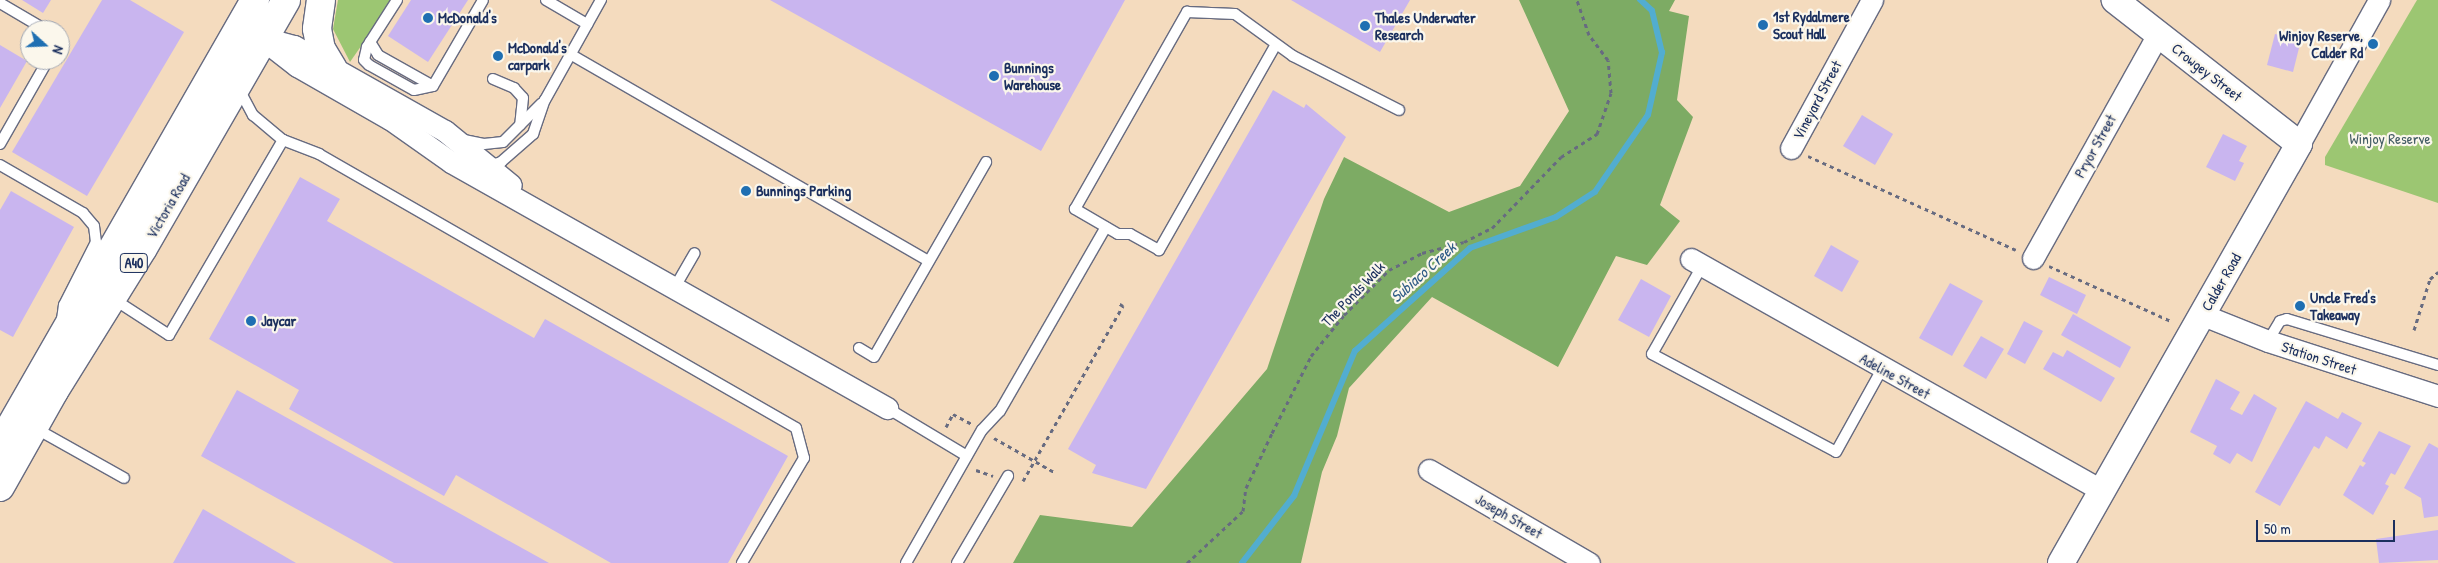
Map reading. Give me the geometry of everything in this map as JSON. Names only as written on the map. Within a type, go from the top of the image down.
[{"type":"highway","name":"Victoria Road","points":[[0,445],[255,0]]},
{"type":"highway","name":"Victoria Road","points":[[0,487],[286,0]]},
{"type":"highway","points":[[321,0],[317,29],[322,49],[333,69]]},
{"type":"street","name":"Vineyard Street","points":[[1791,148],[1872,0]]},
{"type":"street","name":"Crowgey Street","points":[[2115,0],[2299,144]]},
{"type":"street","name":"Calder Road","points":[[2061,563],[2379,0]]},
{"type":"street","points":[[241,24],[264,38],[297,66],[390,119],[451,162],[533,206],[887,408]]},
{"type":"street","name":"Pryor Street","points":[[2033,258],[2158,34]]},
{"type":"street","points":[[264,38],[294,46],[445,131],[533,206]]},
{"type":"street","name":"Adeline Street","points":[[1696,262],[1882,369],[2102,491]]},
{"type":"street","name":"Station Street","points":[[2202,315],[2268,341],[2438,396]]},
{"type":"street","name":"Joseph Street","points":[[1429,470],[1589,563]]},
{"type":"lane","points":[[397,0],[370,42],[364,55],[369,65],[414,90],[433,86],[483,0]]},
{"type":"lane","points":[[546,0],[587,24]]},
{"type":"lane","points":[[451,162],[488,166],[501,162],[523,146],[532,134],[545,100],[601,0]]},
{"type":"lane","points":[[0,3],[29,20]]},
{"type":"lane","points":[[1275,46],[1159,250],[1130,234],[1118,234],[1074,209],[1186,12],[1235,14],[1275,46],[1399,110]]},
{"type":"lane","points":[[570,54],[929,261]]},
{"type":"lane","points":[[0,144],[42,70]]},
{"type":"lane","points":[[493,78],[514,88],[522,98],[518,128]]},
{"type":"lane","points":[[237,86],[253,115],[283,140],[319,154],[796,428],[804,458],[742,563]]},
{"type":"lane","points":[[445,131],[472,143],[503,142],[545,100]]},
{"type":"lane","points":[[112,298],[169,335],[283,140]]},
{"type":"lane","points":[[859,348],[874,357],[986,162]]},
{"type":"lane","points":[[0,165],[83,212],[94,226],[96,242],[64,305],[59,340]]},
{"type":"lane","points":[[906,563],[982,430],[1000,411],[1106,227]]},
{"type":"lane","points":[[675,287],[695,253]]},
{"type":"lane","points":[[1696,262],[1652,354],[1836,452],[1882,369]]},
{"type":"lane","points":[[2268,341],[2280,321],[2287,319],[2438,365]]},
{"type":"lane","points":[[887,408],[965,460]]},
{"type":"lane","points":[[34,427],[124,478]]},
{"type":"lane","points":[[957,563],[1006,479]]},
{"type":"path","name":"The Ponds Walk","points":[[1187,563],[1243,511],[1246,488],[1311,356],[1344,315],[1389,270],[1422,252],[1464,242],[1492,228],[1562,158],[1597,134],[1611,93],[1608,60],[1589,35],[1577,0]]},
{"type":"path","points":[[1791,148],[2171,321]]},
{"type":"path","points":[[2414,330],[2430,279],[2438,272]]},
{"type":"path","points":[[965,460],[1019,487],[1122,306],[1120,304]]},
{"type":"green space","points":[[338,0],[393,0],[350,62],[333,29]]},
{"type":"green space","points":[[1519,0],[1675,0],[1669,11],[1689,16],[1677,100],[1693,117],[1660,205],[1680,221],[1647,265],[1616,256],[1558,367],[1432,297],[1349,388],[1337,436],[1322,472],[1301,563],[1013,563],[1040,515],[1132,527],[1267,369],[1324,199],[1344,157],[1449,212],[1520,186],[1569,111]]},
{"type":"green space","name":"Winjoy Reserve","points":[[2417,0],[2438,0],[2438,203],[2325,165],[2325,157]]},
{"type":"building","points":[[22,0],[51,0],[43,13]]},
{"type":"building","points":[[102,0],[130,0],[184,32],[87,196],[12,152],[61,70],[70,70],[70,54]]},
{"type":"building","name":"McDonald's","points":[[411,0],[468,0],[428,62],[388,36]]},
{"type":"building","name":"Bunnings Warehouse","points":[[770,0],[1125,0],[1041,151]]},
{"type":"building","name":"Thales Underwater Research","points":[[1291,0],[1410,0],[1380,52]]},
{"type":"building","points":[[2275,34],[2301,40],[2293,72],[2267,65]]},
{"type":"building","points":[[0,45],[20,57],[20,70],[22,70],[0,108]]},
{"type":"building","points":[[1273,90],[1304,108],[1306,104],[1346,137],[1146,489],[1092,473],[1096,465],[1068,449]]},
{"type":"building","points":[[1862,115],[1893,134],[1875,165],[1843,146]]},
{"type":"building","points":[[2223,134],[2247,146],[2239,161],[2244,163],[2235,181],[2206,167]]},
{"type":"building","points":[[300,177],[340,199],[327,221],[534,338],[545,319],[788,456],[728,563],[611,563],[456,475],[444,496],[289,409],[299,390],[209,339]]},
{"type":"building","points":[[11,191],[74,227],[13,337],[0,330],[0,210]]},
{"type":"building","points":[[1831,245],[1859,261],[1842,292],[1814,276]]},
{"type":"building","points":[[2049,277],[2086,295],[2077,314],[2040,295]]},
{"type":"building","points":[[1641,279],[1671,296],[1649,337],[1618,320]]},
{"type":"building","points":[[1950,283],[1983,301],[1952,356],[1919,338]]},
{"type":"building","points":[[2073,314],[2131,347],[2120,368],[2061,335]]},
{"type":"building","points":[[2024,321],[2043,331],[2025,364],[2007,354]]},
{"type":"building","points":[[1981,336],[2004,349],[1986,379],[1963,366]]},
{"type":"building","points":[[2067,350],[2115,378],[2101,402],[2043,369],[2053,352],[2063,357]]},
{"type":"building","points":[[2216,379],[2240,392],[2230,409],[2242,415],[2254,394],[2277,408],[2252,462],[2237,453],[2230,464],[2213,454],[2217,446],[2190,432]]},
{"type":"building","points":[[237,390],[549,563],[394,563],[201,456]]},
{"type":"building","points":[[2306,401],[2338,419],[2342,412],[2362,423],[2347,449],[2326,436],[2319,449],[2314,446],[2280,506],[2255,492]]},
{"type":"building","points":[[2379,431],[2411,446],[2395,475],[2391,473],[2385,484],[2389,486],[2373,515],[2343,495],[2360,465],[2363,467],[2366,463],[2362,461]]},
{"type":"building","points":[[2429,443],[2438,448],[2438,516],[2424,518],[2421,498],[2404,488]]},
{"type":"building","points":[[203,509],[296,563],[173,563]]},
{"type":"building","points":[[2438,530],[2438,560],[2379,563],[2376,539]]},
{"type":"waterway","name":"Subiaco Creek","points":[[1242,563],[1294,496],[1355,351],[1470,248],[1556,217],[1595,192],[1648,115],[1662,53],[1652,11],[1640,0]]},
{"type":"place","name":"McDonald's","points":[[428,18]]},
{"type":"place","name":"1st Rydalmere Scout Hall","points":[[1763,25]]},
{"type":"place","name":"Thales Underwater Research","points":[[1365,26]]},
{"type":"place","name":"Winjoy Reserve, Calder Rd","points":[[2373,44]]},
{"type":"place","name":"McDonald's carpark","points":[[498,56]]},
{"type":"place","name":"Bunnings Warehouse","points":[[994,76]]},
{"type":"place","name":"Bunnings Parking","points":[[746,191]]},
{"type":"place","name":"Uncle Fred's Takeaway","points":[[2300,306]]},
{"type":"place","name":"Jaycar","points":[[251,321]]}]
